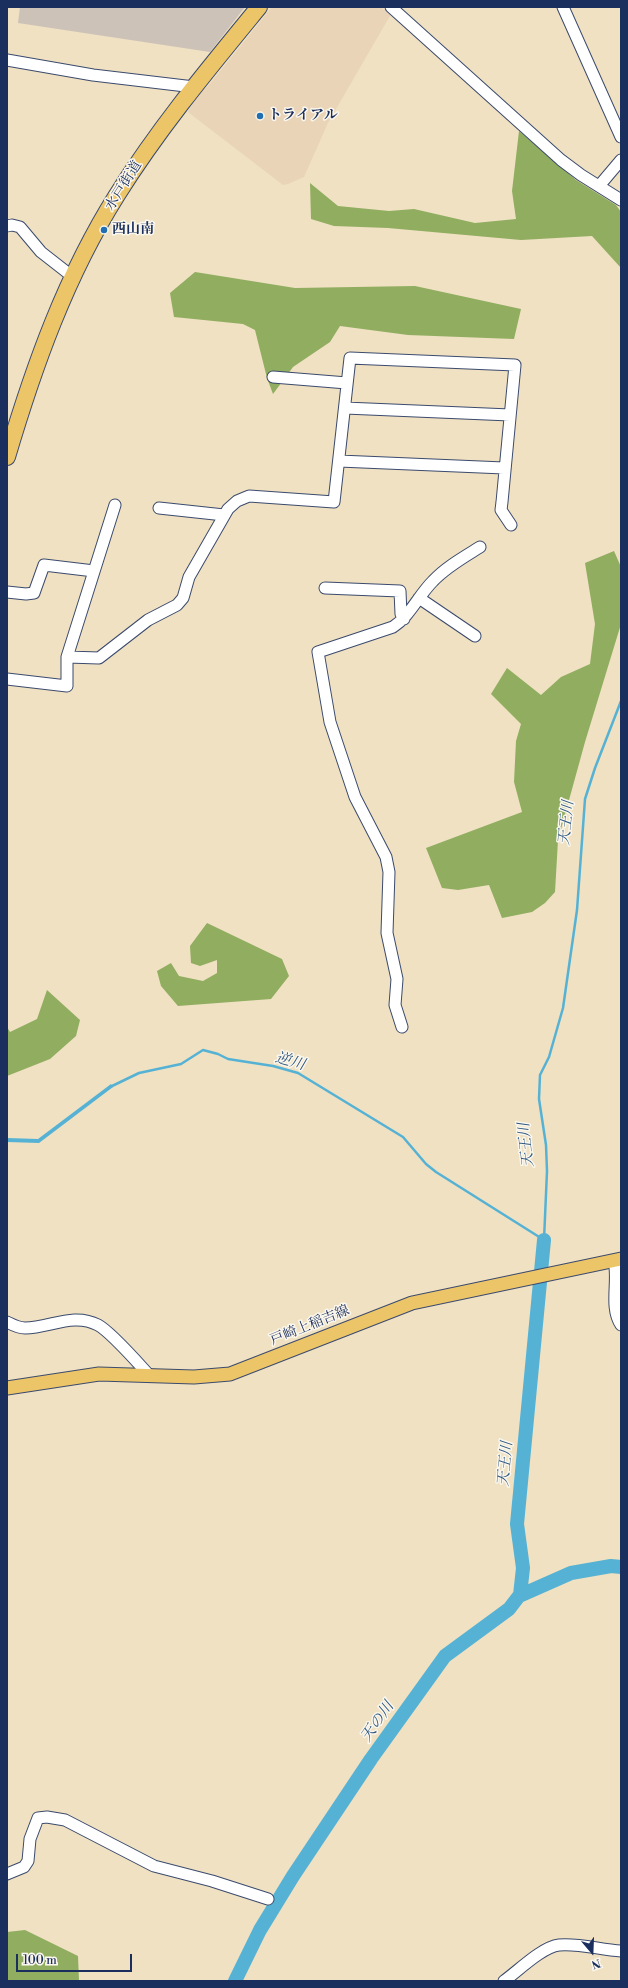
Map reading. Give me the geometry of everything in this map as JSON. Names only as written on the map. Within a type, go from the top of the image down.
[{"type":"highway","name":"水戸街道","points":[[7,457],[41,352],[72,277],[116,196],[161,129],[260,7]]},
{"type":"main road","name":"戸崎上稲吉線","points":[[7,1388],[99,1374],[194,1377],[230,1374],[412,1303],[618,1260]]},
{"type":"street","points":[[391,7],[561,160],[621,200]]},
{"type":"street","points":[[563,7],[621,137]]},
{"type":"street","points":[[7,60],[93,75],[194,87]]},
{"type":"street","points":[[599,186],[621,160]]},
{"type":"street","points":[[7,226],[12,225],[20,227],[41,252],[72,277]]},
{"type":"street","points":[[67,657],[99,658],[148,620],[177,605],[183,598],[189,577],[224,515],[237,501],[249,496],[334,502],[350,358],[515,366],[501,510],[511,525]]},
{"type":"street","points":[[273,377],[347,383]]},
{"type":"street","points":[[345,408],[510,415]]},
{"type":"street","points":[[339,461],[504,468]]},
{"type":"street","points":[[7,679],[67,686],[67,657],[115,505]]},
{"type":"street","points":[[158,508],[224,515]]},
{"type":"street","points":[[402,1027],[395,1005],[397,979],[387,934],[389,872],[386,858],[355,797],[330,722],[318,652],[378,634],[393,627],[404,619],[432,582],[443,571],[480,547]]},
{"type":"street","points":[[7,592],[26,594],[34,592],[44,565],[94,571]]},
{"type":"street","points":[[325,588],[400,591],[401,614],[404,619]]},
{"type":"street","points":[[419,598],[475,636]]},
{"type":"street","points":[[618,1260],[616,1271],[617,1313],[621,1325]]},
{"type":"street","points":[[7,1322],[26,1328],[63,1320],[76,1319],[90,1321],[103,1329],[149,1375]]},
{"type":"street","points":[[7,1874],[24,1867],[28,1861],[30,1839],[38,1818],[46,1817],[65,1820],[154,1866],[212,1881],[268,1899]]},
{"type":"street","points":[[504,1981],[547,1949],[558,1945],[575,1945],[621,1951]]},
{"type":"shaded area","points":[[20,7],[245,7],[210,52],[18,23]]},
{"type":"shaded area","points":[[272,7],[381,7],[391,14],[328,123],[304,177],[283,185],[188,112],[198,95],[208,86]]},
{"type":"green space","points":[[519,131],[576,180],[616,205],[621,212],[621,268],[592,236],[521,240],[388,228],[334,226],[311,219],[310,183],[338,206],[389,211],[414,209],[475,223],[516,219],[512,191]]},
{"type":"green space","points":[[195,272],[295,288],[415,286],[521,309],[514,339],[408,335],[340,326],[330,342],[293,367],[273,394],[267,378],[255,330],[243,324],[174,317],[170,293]]},
{"type":"green space","points":[[614,551],[621,567],[621,624],[585,742],[558,840],[555,892],[545,903],[532,912],[502,918],[489,885],[458,890],[442,888],[426,848],[522,812],[514,782],[516,741],[521,724],[491,694],[507,668],[541,695],[561,677],[590,664],[595,624],[585,563]]},
{"type":"green space","points":[[207,923],[282,959],[289,976],[271,999],[178,1006],[161,986],[157,971],[171,963],[179,976],[203,981],[217,973],[217,960],[200,966],[191,963],[190,946]]},
{"type":"green space","points":[[47,990],[80,1020],[76,1036],[50,1059],[7,1076],[7,1027],[10,1032],[37,1019]]},
{"type":"green space","points":[[25,1930],[78,1956],[79,1981],[7,1981],[7,1932]]},
{"type":"water","points":[[111,1084],[113,1087],[39,1143],[7,1142],[7,1138],[38,1139]]},
{"type":"waterway","name":"天王川","points":[[110,1087],[139,1073],[181,1064],[203,1050],[218,1054],[228,1059],[273,1066],[298,1073],[403,1137],[426,1164],[436,1172],[544,1240],[547,1171],[546,1145],[539,1099],[540,1075],[549,1057],[563,1008],[577,910],[585,799],[595,768],[621,701]]},
{"type":"waterway","name":"天王川","points":[[520,1595],[523,1568],[517,1524],[544,1240]]},
{"type":"waterway","name":"天の川","points":[[235,1981],[260,1930],[293,1876],[371,1759],[445,1656],[509,1609],[519,1596],[571,1573],[611,1566],[621,1567]]},
{"type":"place","name":"トライアル","points":[[260,116]]},
{"type":"place","name":"西山南","points":[[104,230]]},
{"type":"water label","name":"逆川","points":[[290,1062]]}]
